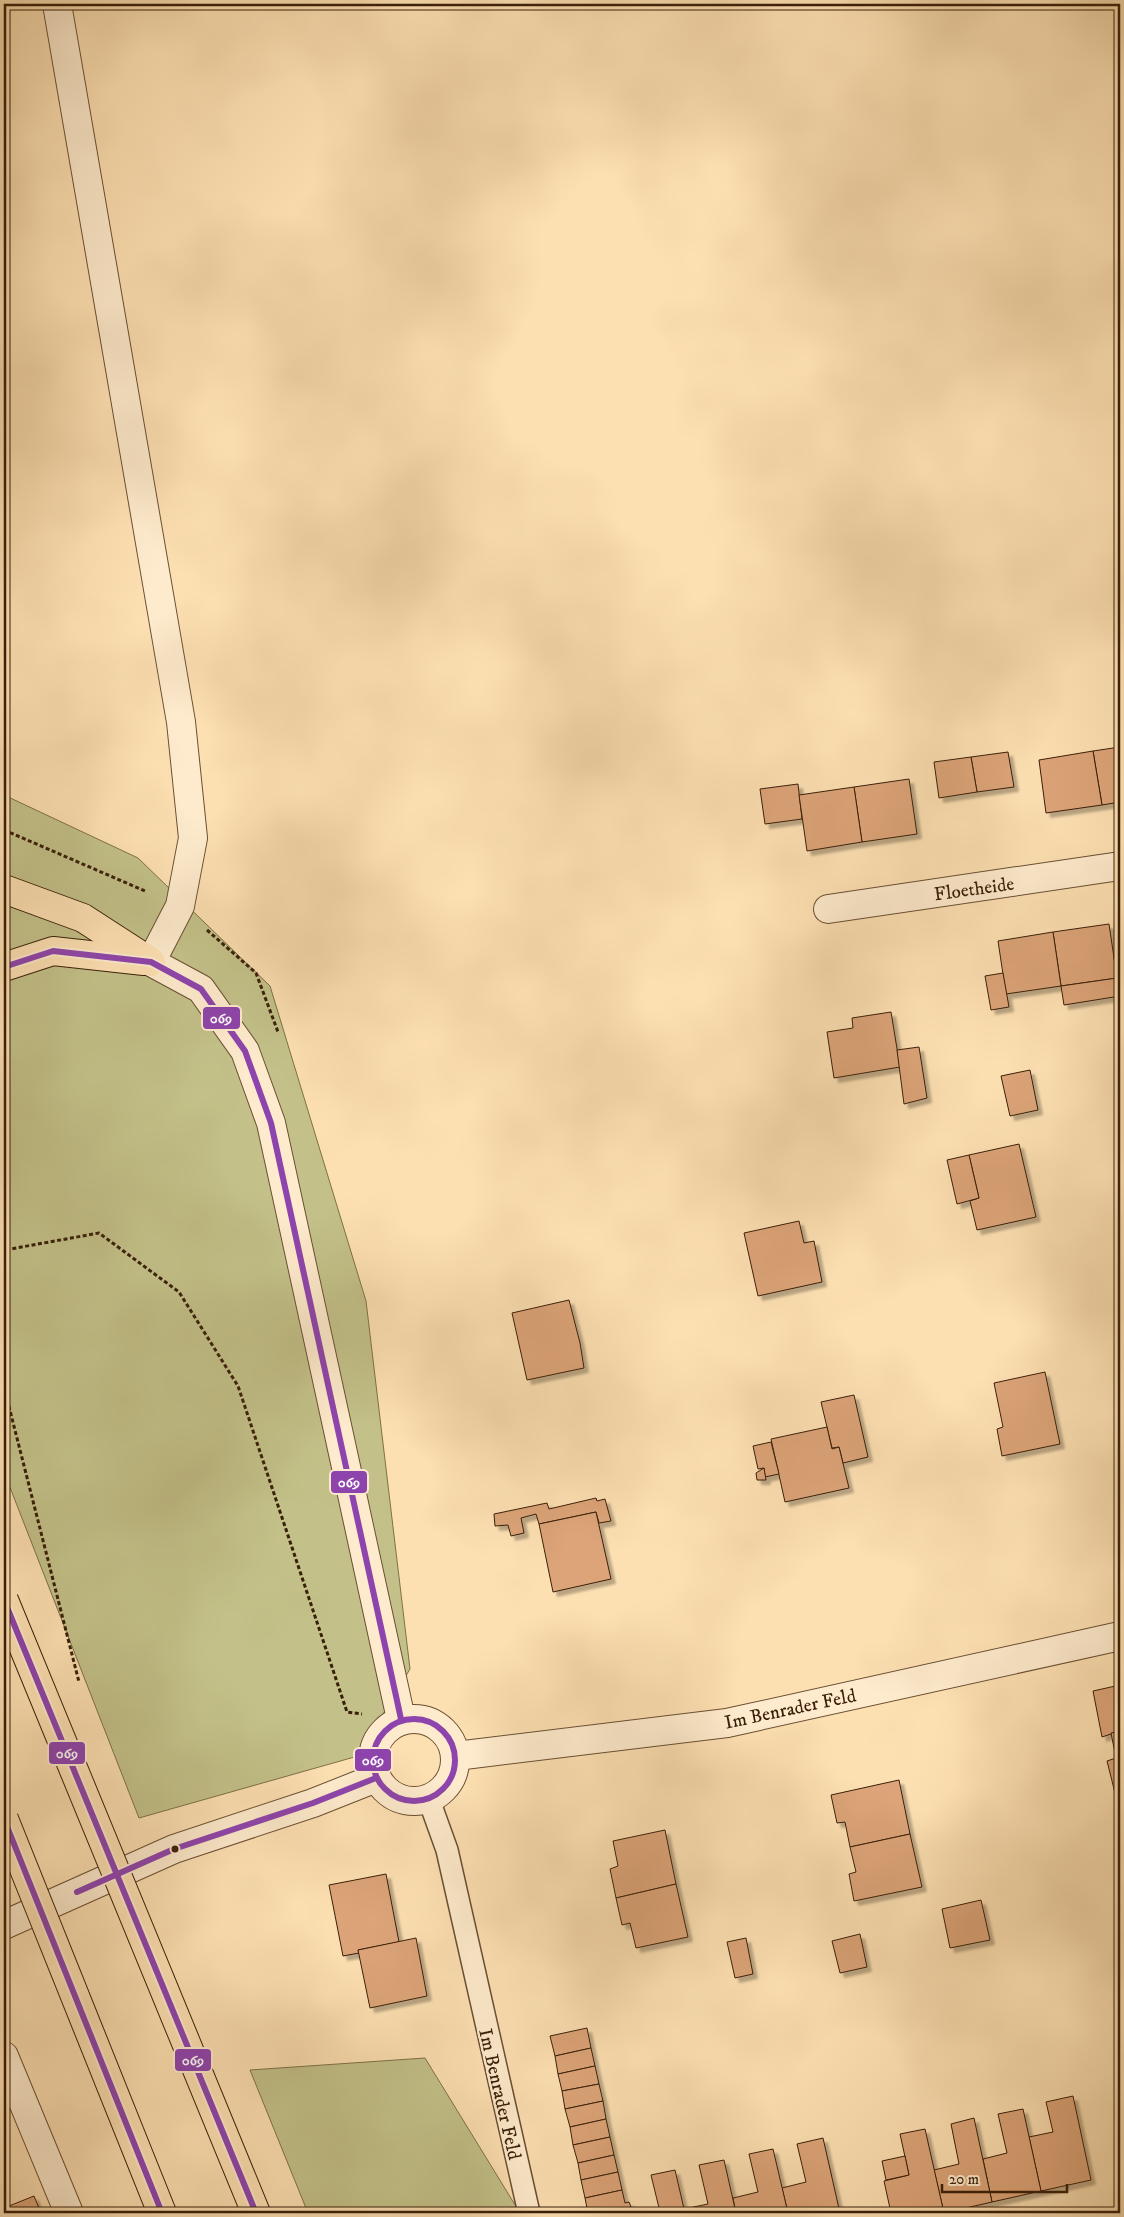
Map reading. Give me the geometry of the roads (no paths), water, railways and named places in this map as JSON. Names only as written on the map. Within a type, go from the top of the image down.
[{"type":"main road","points":[[4,889],[83,918],[151,962]]},
{"type":"main road","points":[[4,967],[54,951],[151,962]]},
{"type":"main road","points":[[4,1600],[256,2213]]},
{"type":"main road","points":[[4,1819],[162,2213]]},
{"type":"street","points":[[57,4],[181,722],[193,838],[180,906],[151,962],[201,989],[246,1051],[271,1123],[401,1719]]},
{"type":"street","name":"Floetheide","points":[[828,910],[1120,866]]},
{"type":"street","name":"Im Benrader Feld","points":[[456,1756],[727,1723],[1120,1636]]},
{"type":"street","points":[[401,1719],[426,1719],[447,1732],[456,1756],[454,1774],[444,1790],[429,1800],[410,1802],[388,1793],[376,1778],[373,1752],[384,1730],[401,1719]]},
{"type":"street","points":[[4,1925],[174,1849],[313,1804],[376,1778]]},
{"type":"street","points":[[4,2056],[69,2213]]},
{"type":"lane","name":"Im Benrader Feld","points":[[429,1800],[447,1850],[529,2213]]}]
